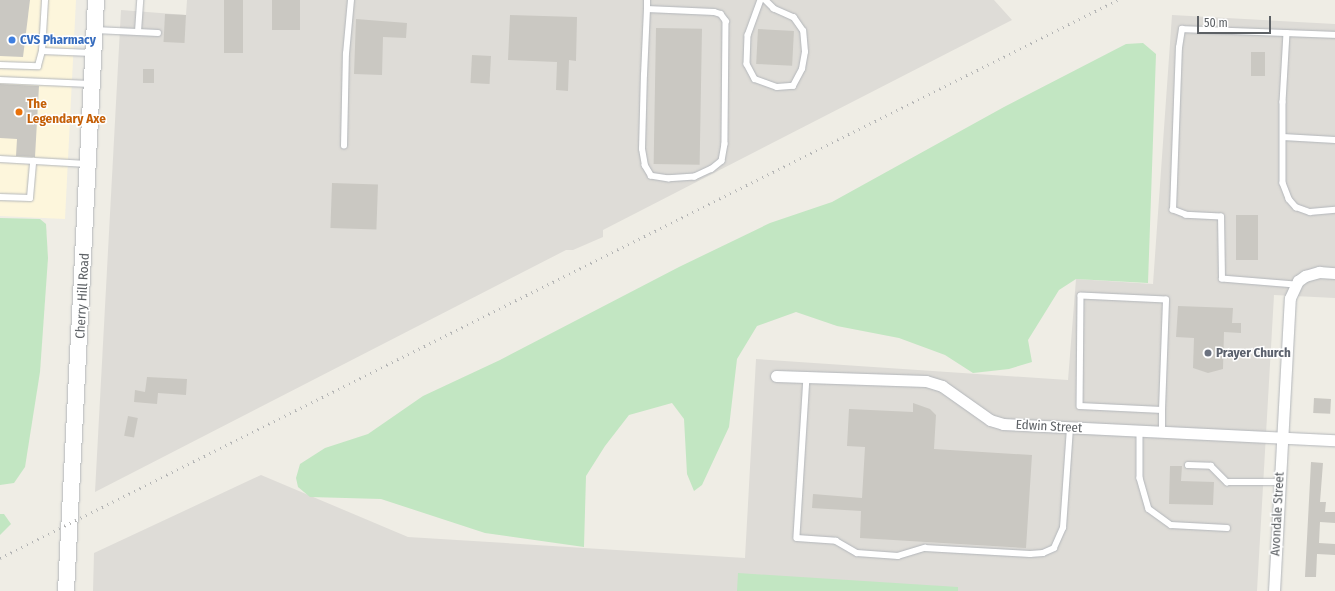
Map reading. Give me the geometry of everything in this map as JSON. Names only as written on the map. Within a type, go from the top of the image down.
[{"type":"main road","name":"Cherry Hill Road","points":[[66,591],[90,164],[96,0]]},
{"type":"street","points":[[1295,286],[1308,274],[1335,273]]},
{"type":"street","name":"Avondale Street","points":[[1274,591],[1290,298],[1295,286]]},
{"type":"street","name":"Edwin Street","points":[[776,376],[926,380],[942,386],[996,423],[1070,428],[1335,440]]},
{"type":"lane","points":[[0,65],[38,66],[42,51],[45,0]]},
{"type":"lane","points":[[138,32],[140,0]]},
{"type":"lane","points":[[344,146],[346,54],[351,0]]},
{"type":"lane","points":[[647,0],[642,149],[645,166],[651,176],[669,180],[695,177],[712,170],[722,161],[725,144],[726,21],[721,14],[714,12],[647,9]]},
{"type":"lane","points":[[761,0],[748,35],[746,64],[755,79],[777,88],[793,86],[802,69],[805,52],[803,31],[794,18],[774,9],[764,0]]},
{"type":"lane","points":[[1295,286],[1222,279],[1221,217],[1186,215],[1173,210],[1179,48],[1182,29],[1335,35]]},
{"type":"lane","points":[[95,30],[158,33]]},
{"type":"lane","points":[[1287,33],[1283,137],[1284,183],[1288,199],[1296,207],[1310,212],[1335,210]]},
{"type":"lane","points":[[42,51],[94,53]]},
{"type":"lane","points":[[0,80],[93,84]]},
{"type":"lane","points":[[1283,137],[1335,140]]},
{"type":"lane","points":[[0,159],[90,164]]},
{"type":"lane","points":[[0,197],[30,198],[33,161]]},
{"type":"lane","points":[[1162,410],[1080,406],[1081,296],[1166,300],[1162,432]]},
{"type":"lane","points":[[807,377],[797,538],[836,541],[856,553],[898,556],[925,548],[1030,554],[1043,553],[1054,548],[1063,528],[1070,428]]},
{"type":"lane","points":[[1140,431],[1140,478],[1149,509],[1171,525],[1227,528]]},
{"type":"lane","points":[[1188,465],[1211,466],[1227,482],[1280,482]]},
{"type":"shaded area","points":[[0,0],[76,0],[65,219],[0,216]]},
{"type":"shaded area","points":[[187,0],[994,0],[1012,20],[603,230],[603,237],[573,250],[566,250],[95,492],[121,10],[186,15]]},
{"type":"shaded area","points":[[1172,15],[1335,24],[1335,298],[1274,295],[1257,591],[93,591],[94,553],[261,475],[408,537],[745,558],[756,359],[1068,380],[1076,279],[1153,284]]},
{"type":"green space","points":[[1143,43],[1156,54],[1148,283],[1076,279],[1059,290],[1028,340],[1032,362],[1009,369],[973,373],[945,355],[899,338],[837,326],[796,312],[757,326],[737,359],[729,427],[702,485],[694,491],[687,474],[684,419],[672,403],[629,415],[605,446],[586,476],[584,547],[485,533],[381,499],[310,497],[298,487],[296,478],[300,464],[325,448],[368,434],[423,396],[500,360],[679,267],[770,223],[832,202],[1004,107],[1126,44]]},
{"type":"green space","points":[[0,218],[40,219],[46,224],[48,258],[40,372],[25,467],[14,483],[0,485]]},
{"type":"green space","points":[[0,514],[4,514],[11,524],[0,535]]},
{"type":"green space","points":[[738,573],[958,587],[958,591],[737,591]]},
{"type":"building","name":"CVS Pharmacy","points":[[0,0],[30,0],[23,57],[0,56]]},
{"type":"building","points":[[224,0],[243,0],[243,53],[224,53]]},
{"type":"building","points":[[272,0],[300,0],[300,30],[272,30]]},
{"type":"building","points":[[165,14],[186,15],[185,43],[164,42]]},
{"type":"building","points":[[510,15],[577,17],[576,61],[569,60],[568,91],[556,90],[557,62],[508,60]]},
{"type":"building","points":[[356,19],[407,23],[406,38],[383,37],[382,75],[354,74]]},
{"type":"building","points":[[656,28],[702,29],[700,165],[654,164]]},
{"type":"building","points":[[758,29],[794,31],[792,66],[756,64]]},
{"type":"building","points":[[1251,52],[1265,52],[1265,76],[1251,76]]},
{"type":"building","points":[[472,55],[491,56],[490,84],[471,83]]},
{"type":"building","points":[[143,69],[154,69],[154,83],[143,83]]},
{"type":"building","name":"The Legendary Axe","points":[[0,84],[39,86],[35,157],[16,156],[17,139],[0,138]]},
{"type":"building","points":[[332,183],[378,185],[376,230],[330,228]]},
{"type":"building","points":[[1236,215],[1258,215],[1258,260],[1236,260]]},
{"type":"building","name":"Prayer Church","points":[[1178,306],[1233,308],[1232,323],[1241,323],[1241,333],[1224,332],[1223,369],[1208,373],[1193,368],[1194,338],[1176,337]]},
{"type":"building","points":[[147,377],[187,379],[186,395],[158,393],[157,404],[134,402],[135,390],[145,392]]},
{"type":"building","points":[[1314,398],[1331,399],[1330,414],[1313,413]]},
{"type":"building","points":[[913,403],[930,409],[936,415],[934,449],[1032,455],[1026,548],[860,538],[861,511],[812,508],[813,494],[862,498],[865,447],[847,446],[849,409],[913,412]]},
{"type":"building","points":[[128,416],[138,418],[134,438],[124,436]]},
{"type":"building","points":[[1311,462],[1323,463],[1320,502],[1326,502],[1325,512],[1335,512],[1335,523],[1320,522],[1319,543],[1335,544],[1335,555],[1317,554],[1316,577],[1305,577]]},
{"type":"building","points":[[1170,466],[1182,466],[1181,481],[1214,482],[1213,505],[1169,504]]},
{"type":"railway","points":[[0,558],[1117,0]]},
{"type":"place","name":"CVS Pharmacy","points":[[12,40]]},
{"type":"place","name":"The Legendary Axe","points":[[19,112]]},
{"type":"place","name":"Prayer Church","points":[[1208,353]]}]
